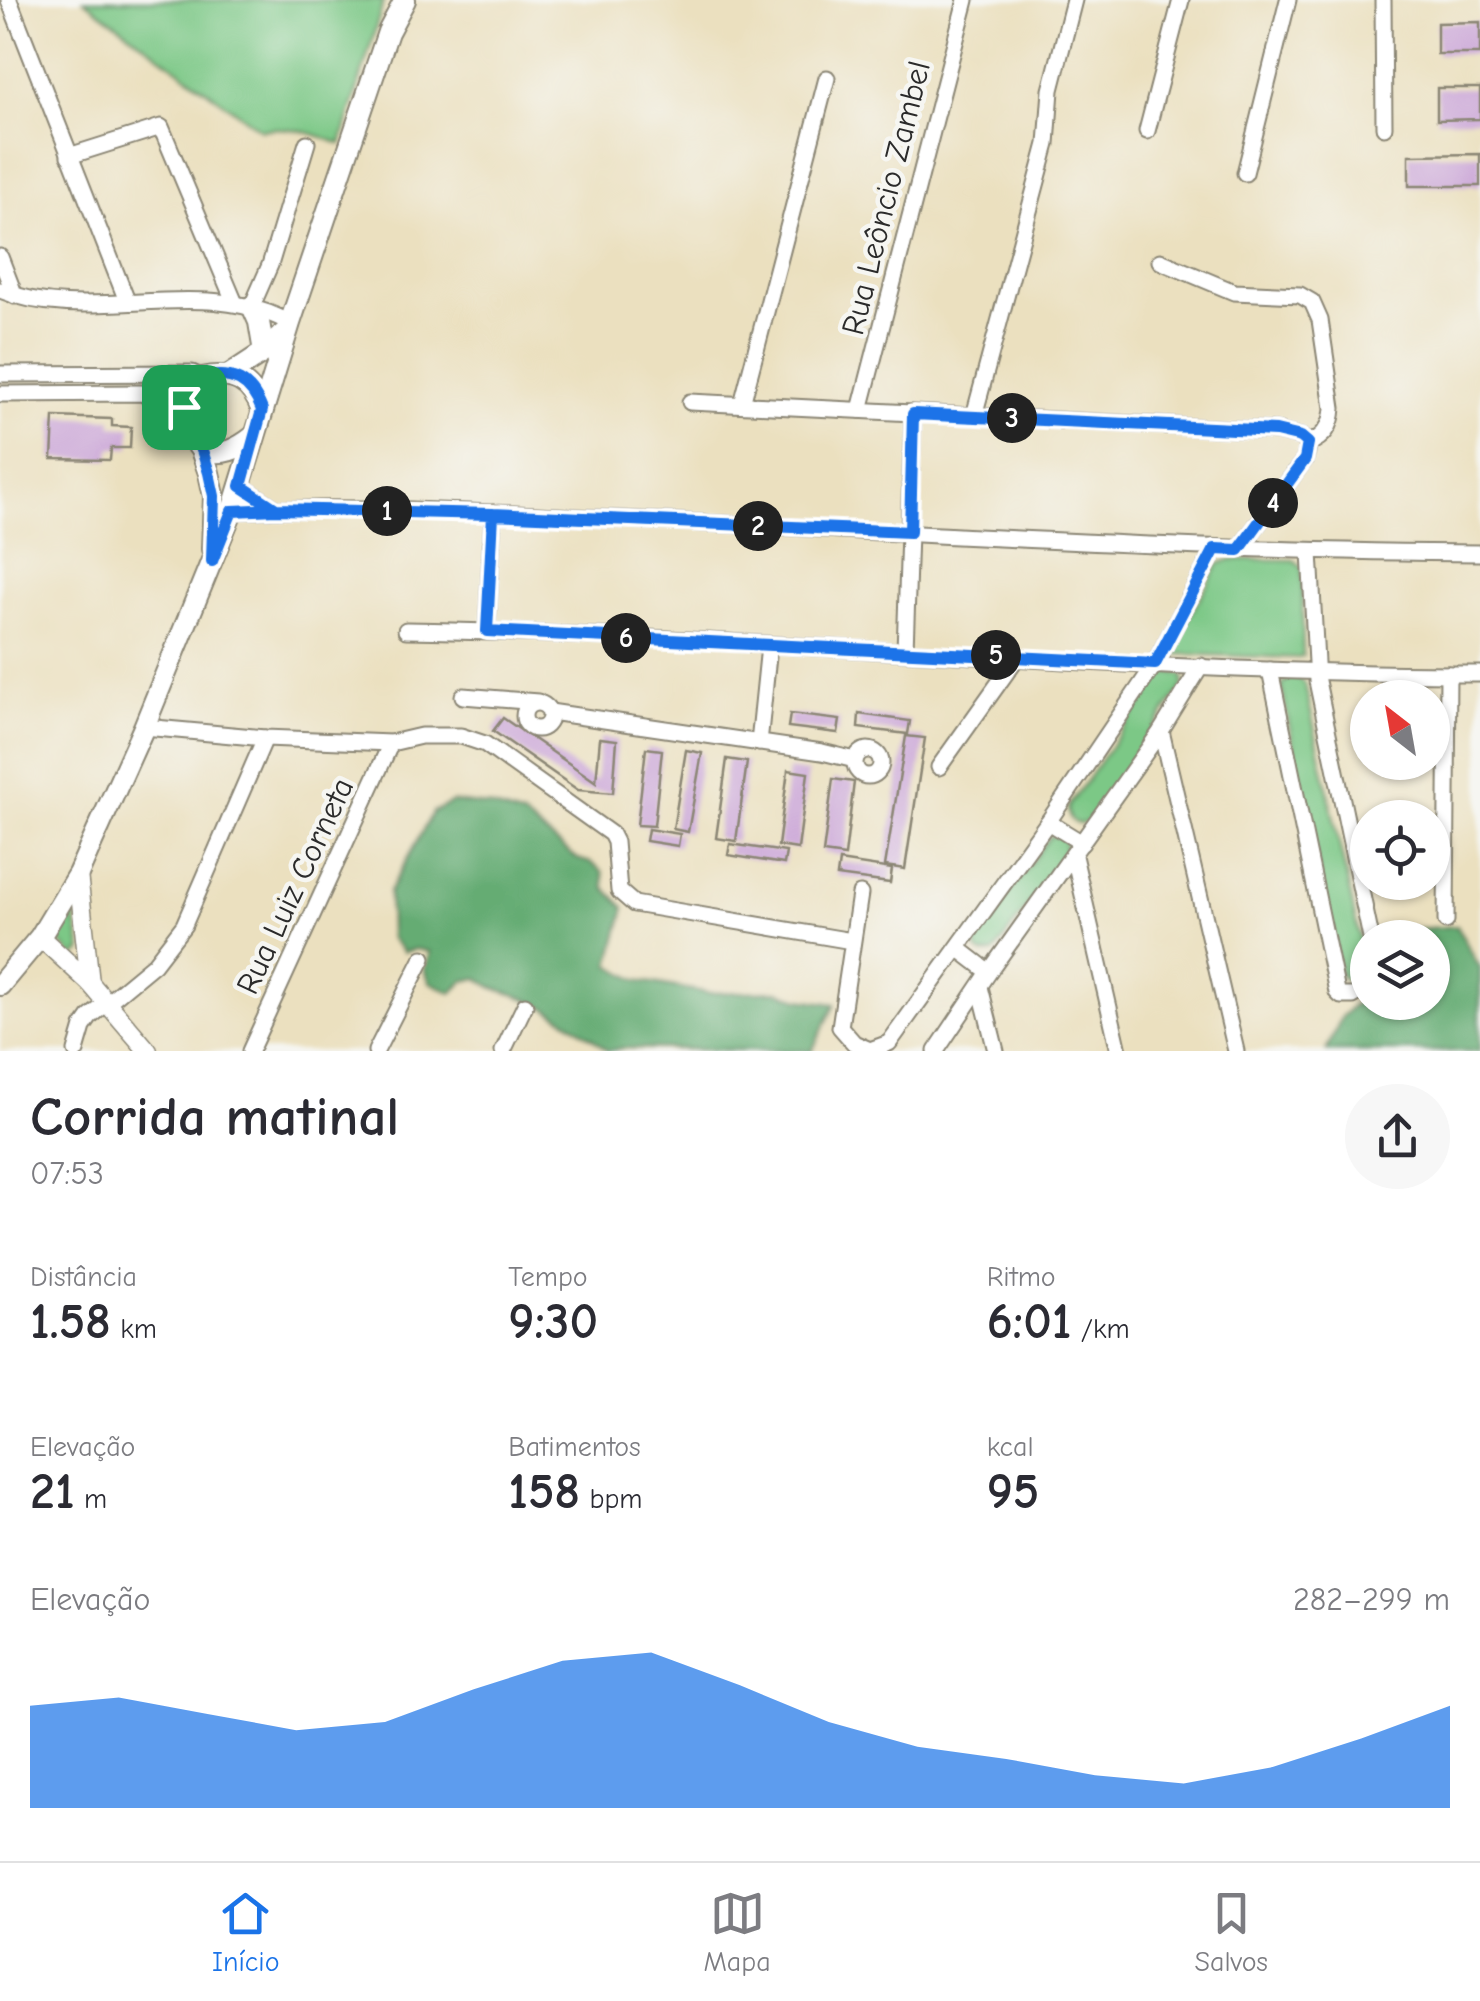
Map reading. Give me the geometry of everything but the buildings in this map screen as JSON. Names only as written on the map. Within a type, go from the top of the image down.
[{"type":"main road","points":[[388,32],[392,0]]},
{"type":"main road","points":[[0,985],[40,937],[78,874],[144,727],[241,486],[289,325],[388,32],[405,0]]},
{"type":"main road","points":[[243,304],[259,322],[264,352]]},
{"type":"main road","points":[[212,561],[214,496],[202,450],[182,425],[184,407],[189,393],[202,378],[229,375],[264,352],[289,325]]},
{"type":"main road","points":[[229,375],[247,384],[262,410]]},
{"type":"main road","points":[[202,450],[216,454],[236,450],[254,436]]},
{"type":"main road","points":[[214,496],[232,511]]},
{"type":"street","points":[[9,0],[127,301]]},
{"type":"street","name":"Rua Leôncio Zambel","points":[[860,410],[966,0]]},
{"type":"street","points":[[974,416],[1048,144],[1051,90],[1074,0]]},
{"type":"street","points":[[1147,132],[1181,0]]},
{"type":"street","points":[[1245,173],[1288,0]]},
{"type":"street","points":[[1383,0],[1384,128]]},
{"type":"street","points":[[742,404],[827,78]]},
{"type":"street","points":[[69,156],[158,126],[163,128],[243,304]]},
{"type":"street","points":[[243,304],[270,265],[307,143]]},
{"type":"street","points":[[0,257],[7,293],[70,302],[243,304],[289,325]]},
{"type":"street","points":[[1160,260],[1234,292],[1300,295],[1312,302],[1320,320],[1332,421],[1318,439],[1308,443]]},
{"type":"street","points":[[0,374],[192,374],[202,378]]},
{"type":"street","points":[[0,394],[142,393],[162,399],[182,425]]},
{"type":"street","points":[[690,402],[1276,431],[1301,437],[1308,443]]},
{"type":"street","points":[[905,651],[913,414]]},
{"type":"street","points":[[1239,550],[1305,459],[1308,443]]},
{"type":"street","points":[[241,486],[276,509]]},
{"type":"street","points":[[232,511],[493,514],[1239,550],[1480,553]]},
{"type":"street","points":[[487,631],[493,514]]},
{"type":"street","points":[[860,894],[840,1013],[842,1033],[870,1050],[889,1043],[1048,822],[1155,664],[1215,549]]},
{"type":"street","points":[[1310,552],[1315,671],[1366,920]]},
{"type":"street","points":[[406,630],[1270,670],[1480,674]]},
{"type":"street","points":[[754,742],[763,646]]},
{"type":"street","points":[[939,767],[1018,656]]},
{"type":"street","points":[[936,1051],[1161,731],[1200,666]]},
{"type":"street","points":[[1270,670],[1337,992],[1350,996]]},
{"type":"street","points":[[1446,920],[1448,674]]},
{"type":"street","points":[[463,696],[856,760]]},
{"type":"street","points":[[499,700],[536,729],[545,726],[544,707]]},
{"type":"street","points":[[144,727],[265,738],[391,743],[420,736],[461,736],[485,744],[611,834],[620,891],[634,904],[852,941]]},
{"type":"street","points":[[1161,731],[1236,1051]]},
{"type":"street","points":[[76,1051],[82,1027],[90,1017],[162,956],[184,926],[265,738]]},
{"type":"street","name":"Rua Luiz Corneta","points":[[250,1051],[391,743]]},
{"type":"street","points":[[1048,822],[1078,850],[1119,1051]]},
{"type":"street","points":[[78,874],[90,983]]},
{"type":"street","points":[[40,937],[90,983],[148,1051]]},
{"type":"street","points":[[959,949],[989,972]]},
{"type":"street","points":[[376,1051],[422,958]]},
{"type":"street","points":[[980,986],[996,1051]]},
{"type":"street","points":[[504,1051],[525,1005]]},
{"type":"green space","points":[[84,0],[384,0],[341,144],[292,129],[261,130]]},
{"type":"green space","points":[[1231,559],[1294,560],[1302,567],[1303,656],[1175,654],[1174,643],[1219,564]]},
{"type":"green space","points":[[1171,672],[1183,675],[1184,685],[1091,819],[1082,824],[1073,821],[1068,807],[1159,677]]},
{"type":"green space","points":[[1289,678],[1298,678],[1305,684],[1356,920],[1350,920],[1350,981],[1340,975],[1281,685]]},
{"type":"green space","points":[[453,802],[489,806],[524,817],[578,859],[603,872],[605,888],[625,908],[610,965],[637,980],[709,993],[778,991],[835,1004],[812,1051],[608,1051],[555,1014],[479,978],[464,981],[452,993],[430,982],[424,969],[430,952],[403,952],[390,938],[389,892],[433,812]]},
{"type":"green space","points":[[1050,836],[1065,841],[1065,854],[994,953],[982,954],[975,940]]},
{"type":"green space","points":[[74,912],[82,951],[74,957],[53,935],[64,913]]},
{"type":"green space","points":[[1457,926],[1480,968],[1480,1051],[1326,1051],[1342,1016],[1350,1009],[1350,1020],[1450,1020],[1450,927]]},
{"type":"route","points":[[184,407],[182,425],[202,450],[214,496],[212,561],[232,511],[276,509],[493,514],[910,532],[913,414],[1276,431],[1301,437],[1308,443],[1308,452],[1239,550],[1215,549],[1155,664],[487,631],[493,514],[385,511],[276,509],[241,486],[262,410],[247,384],[229,375],[202,378],[189,393],[184,407]]}]
